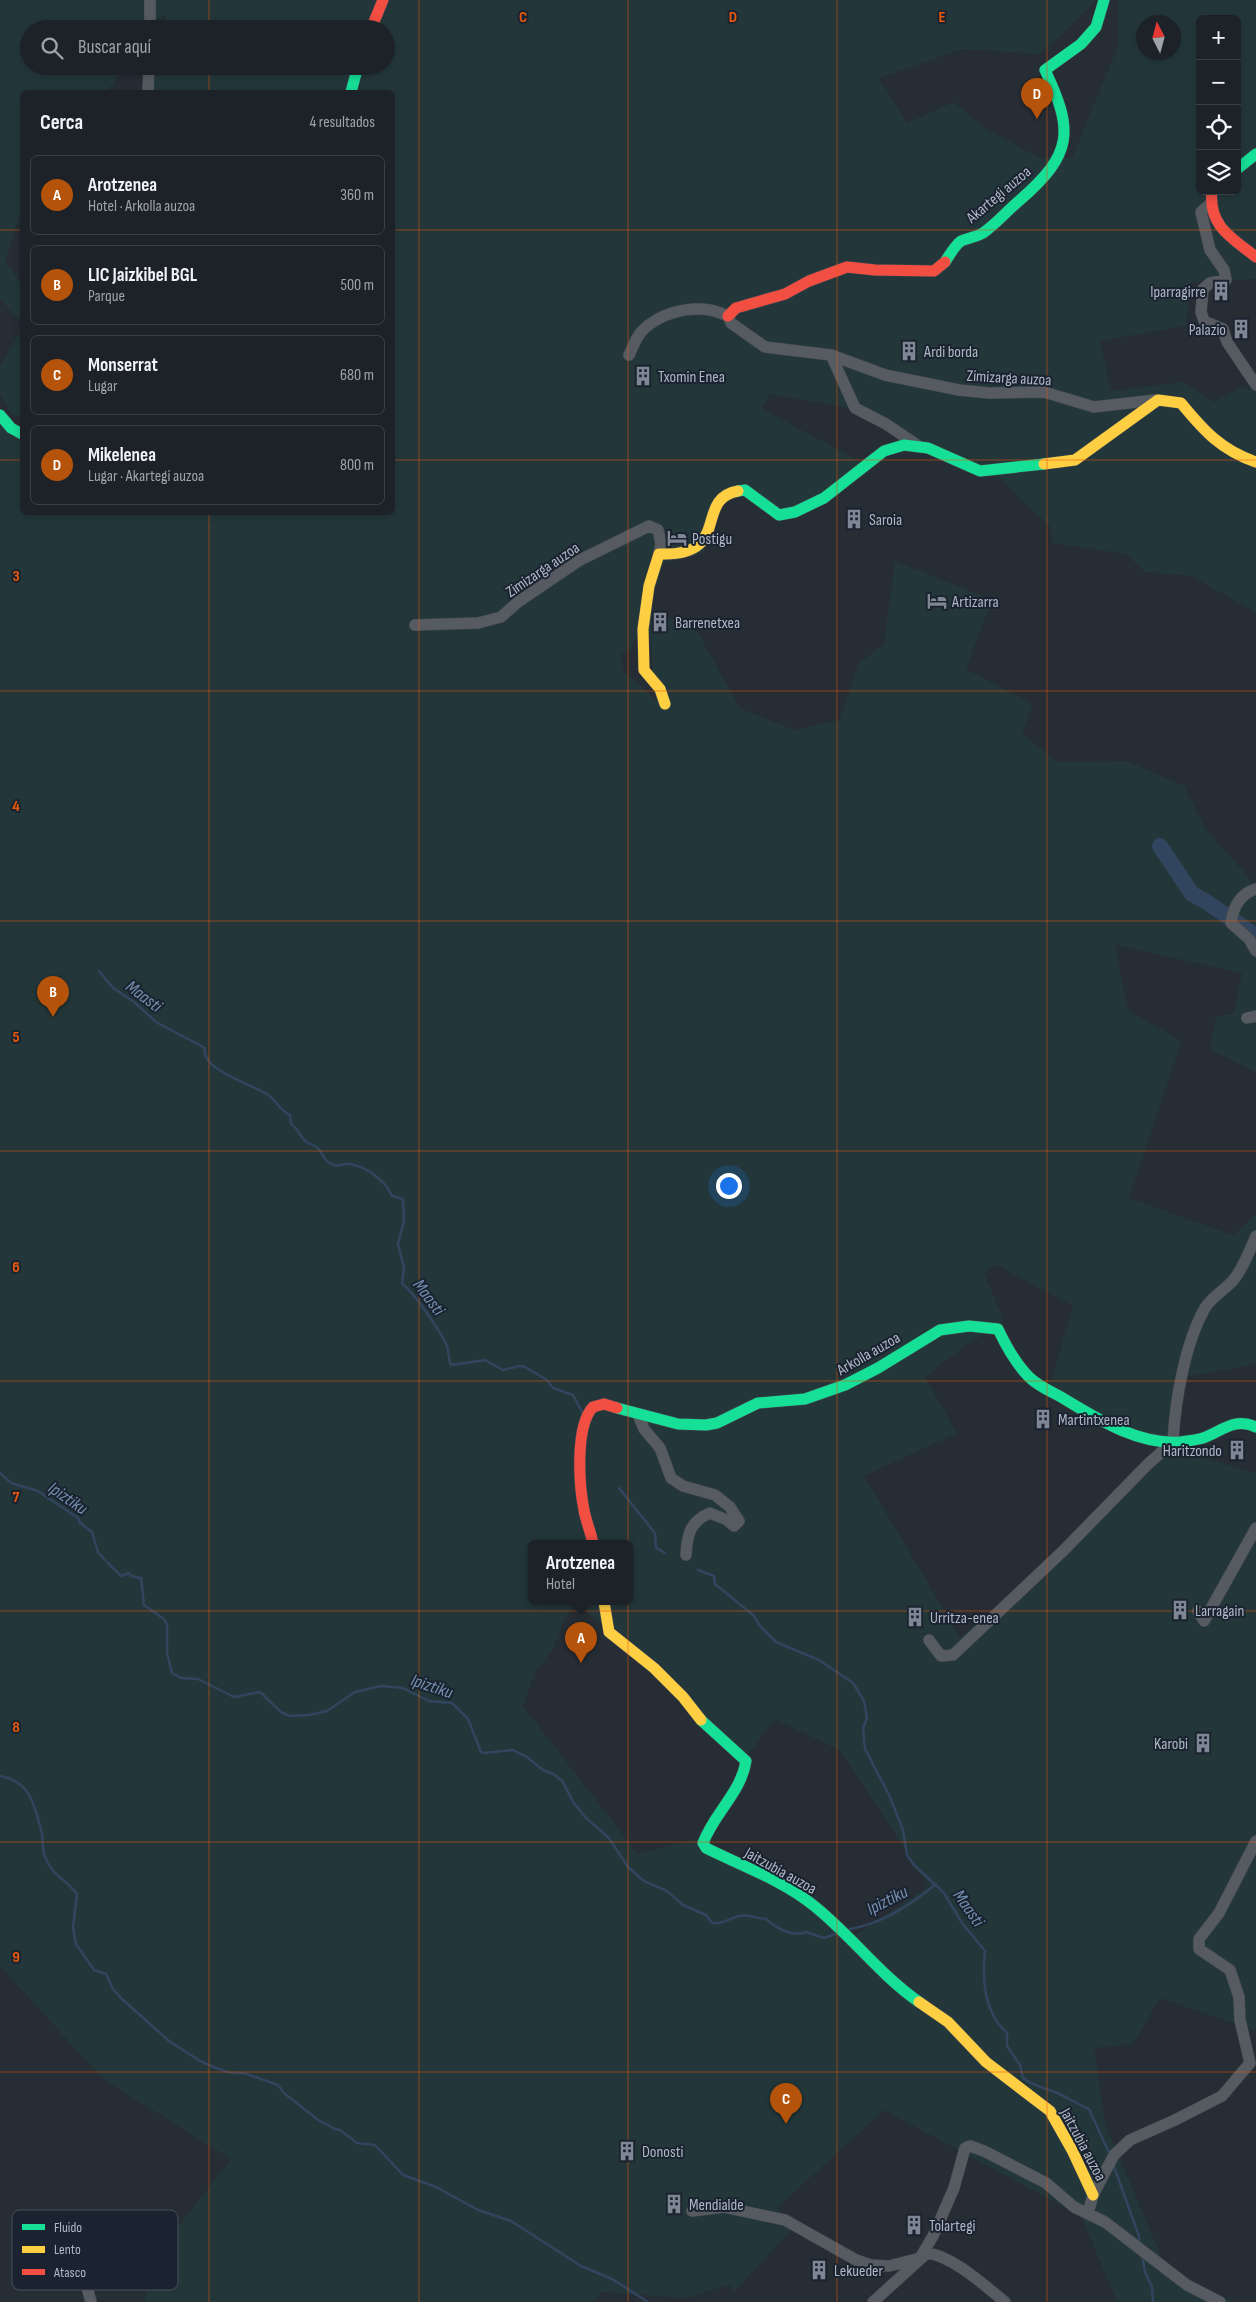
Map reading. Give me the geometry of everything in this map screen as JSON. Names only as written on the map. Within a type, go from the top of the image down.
[{"type":"street","points":[[150,0],[150,20]]},
{"type":"street","points":[[375,20],[383,0]]},
{"type":"street","name":"Akartegi auzoa","points":[[728,316],[736,308],[785,294],[809,281],[847,266],[875,270],[934,271],[942,266],[959,242],[982,233],[1033,189],[1058,158],[1064,141],[1064,120],[1060,102],[1045,70],[1081,44],[1096,27],[1104,0]]},
{"type":"street","points":[[148,75],[148,90]]},
{"type":"street","points":[[352,90],[356,75]]},
{"type":"street","points":[[1241,166],[1256,154]]},
{"type":"street","points":[[1211,195],[1208,204],[1200,212],[1210,250],[1224,270],[1226,280],[1210,283],[1203,289],[1201,312],[1204,321],[1222,329],[1227,342],[1256,385]]},
{"type":"street","points":[[1208,204],[1217,225],[1256,257]]},
{"type":"street","points":[[629,355],[640,332],[654,320],[671,313],[686,310],[710,310],[728,316]]},
{"type":"street","name":"Zimizarga auzoa","points":[[728,316],[731,323],[738,329],[765,347],[831,355],[885,374],[959,390],[989,393],[1044,392],[1094,407],[1158,400],[1181,402],[1207,434],[1239,456],[1256,462]]},
{"type":"street","points":[[831,355],[855,408],[886,424],[919,447]]},
{"type":"street","points":[[659,554],[683,554],[698,546],[708,533],[716,507],[726,494],[744,490],[779,515],[795,512],[824,498],[884,451],[904,445],[919,447],[952,457],[966,466],[980,471],[1074,460],[1158,400]]},
{"type":"street","points":[[0,415],[12,428],[20,433]]},
{"type":"street","name":"Zimizarga auzoa","points":[[415,625],[478,623],[502,617],[518,602],[580,560],[649,526],[658,530],[662,544],[649,586],[643,629],[644,670],[660,689],[665,704]]},
{"type":"street","points":[[1256,888],[1242,897],[1235,906],[1231,923],[1250,939],[1256,951]]},
{"type":"street","points":[[929,1640],[941,1656],[953,1655],[1064,1550],[1149,1463],[1173,1442],[1175,1409],[1182,1373],[1206,1306],[1235,1278],[1256,1236]]},
{"type":"street","name":"Arkolla auzoa","points":[[592,1540],[584,1512],[580,1484],[582,1431],[586,1415],[591,1408],[602,1404],[638,1415],[705,1426],[718,1422],[747,1406],[760,1402],[810,1398],[846,1386],[940,1330],[972,1324],[998,1329],[1011,1357],[1030,1378],[1119,1430],[1150,1439],[1173,1442],[1197,1440],[1234,1423],[1249,1422],[1256,1427]]},
{"type":"street","points":[[638,1415],[644,1429],[660,1448],[671,1478],[683,1486],[715,1495],[730,1507],[739,1522],[734,1526],[727,1520],[710,1513],[700,1517],[687,1535],[686,1556]]},
{"type":"street","points":[[1198,1611],[1204,1621],[1256,1528]]},
{"type":"street","name":"Jaitzubia auzoa","points":[[604,1605],[609,1632],[654,1668],[683,1697],[697,1717],[746,1761],[746,1769],[728,1802],[705,1835],[704,1843],[706,1848],[790,1889],[813,1905],[850,1937],[897,1987],[948,2022],[986,2062],[1050,2111],[1072,2150],[1093,2195]]},
{"type":"street","name":"Jaitzubia auzoa","points":[[1088,2213],[1093,2195],[1107,2167],[1114,2155],[1130,2140],[1222,2096],[1250,2063],[1240,2020],[1239,1996],[1230,1970],[1199,1949],[1199,1939],[1219,1913],[1256,1842]]},
{"type":"street","points":[[692,2211],[724,2207],[785,2220],[856,2260],[872,2265],[889,2266],[920,2258],[933,2236],[954,2188],[964,2148],[970,2146],[1002,2160],[1046,2184],[1074,2207],[1105,2222],[1187,2285],[1220,2302]]},
{"type":"street","points":[[873,2302],[927,2252],[936,2254],[976,2278],[1005,2302]]},
{"type":"green space","points":[[0,0],[1097,0],[1041,54],[962,49],[879,78],[907,123],[954,102],[984,128],[1038,157],[1072,158],[1118,46],[1118,0],[1256,0],[1256,279],[1190,282],[1186,326],[1100,341],[1111,391],[1183,382],[1215,402],[1243,386],[1256,392],[1256,612],[1191,576],[1145,572],[1126,554],[1053,543],[1050,526],[1020,499],[1003,479],[953,464],[862,410],[770,394],[762,409],[867,465],[791,513],[740,488],[719,508],[703,553],[663,564],[650,608],[698,633],[740,708],[794,730],[839,720],[860,662],[884,644],[895,561],[992,600],[966,669],[1033,704],[1022,733],[1057,762],[1127,761],[1184,786],[1206,830],[1252,881],[1256,882],[1256,1072],[1210,1049],[1216,1016],[1234,1014],[1242,973],[1115,945],[1128,1011],[1182,1041],[1129,1198],[1233,1235],[1256,1214],[1256,1364],[1175,1379],[1167,1447],[1256,1473],[1256,2031],[1160,1998],[1133,2044],[1094,2048],[1105,2123],[1163,2261],[1188,2280],[1234,2302],[1117,2302],[1081,2216],[884,2110],[777,2208],[794,2227],[735,2291],[729,2285],[685,2298],[601,2292],[594,2302],[144,2302],[147,2290],[178,2290],[178,2227],[231,2159],[103,2079],[0,1966],[0,420],[20,438],[20,515],[395,515],[395,90],[150,90],[152,75],[395,75],[395,20],[166,20],[166,15],[158,20],[20,20],[20,75],[119,75],[108,90],[20,90],[20,215],[5,262],[20,281],[20,321],[0,299]],"holes":[[[641,636],[651,636],[653,675],[657,701],[622,670],[621,654],[632,649],[633,642]],[[995,1264],[1073,1306],[1049,1388],[1167,1447],[1044,1566],[960,1637],[864,1476],[957,1433],[925,1377],[959,1350],[1004,1321],[984,1273]],[[577,1605],[672,1677],[702,1716],[745,1758],[775,1719],[841,1751],[929,1886],[851,1938],[813,1895],[698,1839],[638,1854],[523,1706],[535,1673],[554,1647],[565,1617]]]},
{"type":"green space","points":[[20,332],[20,418],[11,414],[0,394],[0,367]]},
{"type":"waterway","points":[[1160,846],[1192,894],[1256,936]]},
{"type":"waterway","name":"Maasti","points":[[99,971],[113,988],[134,1002],[156,1022],[205,1048],[205,1056],[218,1069],[228,1076],[270,1096],[283,1111],[290,1115],[291,1124],[297,1129],[303,1139],[313,1145]]},
{"type":"waterway","name":"Maasti","points":[[315,1146],[330,1164],[338,1166],[349,1164],[362,1168],[375,1175],[392,1196],[403,1199],[404,1221],[398,1244],[404,1268],[402,1284],[419,1303],[439,1331],[447,1346],[451,1365],[485,1360],[503,1370],[520,1366],[525,1367],[547,1380],[553,1388],[573,1395],[582,1412]]},
{"type":"waterway","name":"Ipiztiku","points":[[0,1473],[11,1483],[38,1491],[78,1518],[80,1523],[92,1532],[98,1552],[105,1560]]},
{"type":"waterway","name":"Maasti","points":[[619,1488],[655,1533],[656,1548],[665,1553]]},
{"type":"waterway","name":"Ipiztiku","points":[[107,1562],[121,1576],[129,1573],[131,1576],[141,1578],[144,1605],[164,1619],[167,1624],[167,1653],[172,1673],[181,1678],[198,1679],[234,1697],[260,1692],[281,1712],[290,1716],[309,1715],[327,1711],[355,1692],[381,1686],[403,1688],[429,1701],[452,1703],[468,1719],[481,1752],[513,1750],[527,1757],[543,1770],[555,1775],[563,1782],[573,1802],[585,1817],[608,1837],[628,1867],[644,1881],[667,1891],[683,1905],[706,1915],[712,1923],[719,1923],[739,1916],[747,1916],[766,1919],[779,1928],[795,1934],[806,1932],[824,1938],[838,1933]]},
{"type":"waterway","name":"Maasti","points":[[698,1570],[714,1576],[715,1584],[754,1616],[760,1626],[776,1642],[819,1660],[853,1683],[864,1701],[867,1718],[863,1728],[865,1749],[889,1795],[903,1830],[907,1855],[914,1865],[944,1893],[962,1923],[985,1951],[984,1973],[989,2006],[993,2016],[1007,2033],[1007,2046],[1020,2065],[1023,2078],[1089,2109],[1110,2155]]},
{"type":"waterway","points":[[0,1776],[19,1783],[30,1796],[37,1814],[44,1854],[48,1864],[77,1894],[73,1927],[76,1944],[94,1970],[106,1974],[113,1989],[122,1999],[169,2041],[200,2061],[216,2068],[231,2073],[244,2073],[278,2085],[284,2093],[318,2120],[340,2130],[357,2143],[375,2145],[403,2175],[436,2187],[478,2210],[511,2221],[581,2266],[612,2279],[648,2302]]},
{"type":"waterway","name":"Ipiztiku","points":[[850,1929],[885,1918],[917,1899],[936,1884]]},
{"type":"waterway","name":"Maasti","points":[[1113,2164],[1139,2236],[1139,2244]]},
{"type":"waterway","name":"Maasti","points":[[1142,2254],[1145,2272],[1152,2287],[1153,2302]]},
{"type":"traffic: fast","points":[[945,262],[961,241],[988,229],[1037,184],[1059,155],[1063,141],[1064,126],[1061,110],[1045,70],[1081,44],[1096,27],[1104,0]]},
{"type":"traffic: fast","points":[[352,90],[356,75]]},
{"type":"traffic: fast","points":[[1241,166],[1256,154]]},
{"type":"traffic: fast","points":[[0,415],[11,428],[20,433]]},
{"type":"traffic: fast","points":[[738,491],[745,490],[779,515],[795,512],[824,498],[884,451],[904,445],[928,448],[980,471],[1044,464]]},
{"type":"traffic: fast","points":[[617,1408],[678,1424],[706,1425],[717,1423],[758,1403],[805,1399],[845,1385],[878,1368],[940,1330],[969,1326],[998,1329],[1015,1360],[1033,1380],[1103,1421],[1133,1435],[1164,1442],[1180,1442],[1203,1438],[1235,1424],[1248,1424],[1256,1427]]},
{"type":"traffic: fast","points":[[701,1720],[746,1761],[739,1783],[708,1832],[703,1843],[706,1848],[775,1881],[801,1896],[840,1929],[891,1980],[919,2002]]},
{"type":"traffic: slow","points":[[1044,464],[1075,460],[1158,400],[1181,403],[1214,438],[1233,452],[1256,462]]},
{"type":"traffic: slow","points":[[665,704],[660,689],[644,670],[643,629],[649,586],[659,554],[682,552],[696,547],[705,537],[717,505],[725,496],[738,491]]},
{"type":"traffic: slow","points":[[604,1605],[609,1632],[654,1668],[683,1697],[701,1720]]},
{"type":"traffic: slow","points":[[919,2002],[948,2022],[986,2062],[1050,2111],[1072,2150],[1093,2195]]},
{"type":"traffic: jam","points":[[375,20],[383,0]]},
{"type":"traffic: jam","points":[[1212,195],[1214,213],[1218,222],[1230,237],[1256,257]]},
{"type":"traffic: jam","points":[[728,316],[736,308],[785,294],[809,281],[847,267],[875,270],[934,271],[945,262]]},
{"type":"traffic: jam","points":[[592,1540],[582,1499],[580,1456],[583,1428],[587,1416],[593,1407],[604,1404],[617,1408]]},
{"type":"place","name":"Mikelenea","points":[[1037,119]]},
{"type":"place","name":"Iparragirre","points":[[1221,291]]},
{"type":"place","name":"Palazio","points":[[1241,329]]},
{"type":"place","name":"Ardi borda","points":[[909,351]]},
{"type":"place","name":"Txomin Enea","points":[[643,376]]},
{"type":"place","name":"Saroia","points":[[854,519]]},
{"type":"place","name":"Postigu","points":[[677,538]]},
{"type":"place","name":"Artizarra","points":[[937,601]]},
{"type":"place","name":"Barrenetxea","points":[[660,622]]},
{"type":"place","name":"LIC Jaizkibel BGL","points":[[53,1017]]},
{"type":"place","name":"Martintxenea","points":[[1043,1419]]},
{"type":"place","name":"Haritzondo","points":[[1237,1450]]},
{"type":"place","name":"Larragain","points":[[1180,1610]]},
{"type":"place","name":"Urritza-enea","points":[[915,1617]]},
{"type":"place","name":"Arotzenea","points":[[581,1663]]},
{"type":"place","name":"Karobi","points":[[1203,1743]]},
{"type":"place","name":"Monserrat","points":[[786,2124]]},
{"type":"place","name":"Donosti","points":[[627,2151]]},
{"type":"place","name":"Mendialde","points":[[674,2204]]},
{"type":"place","name":"Tolartegi","points":[[914,2225]]},
{"type":"place","name":"Lekueder","points":[[819,2270]]}]
